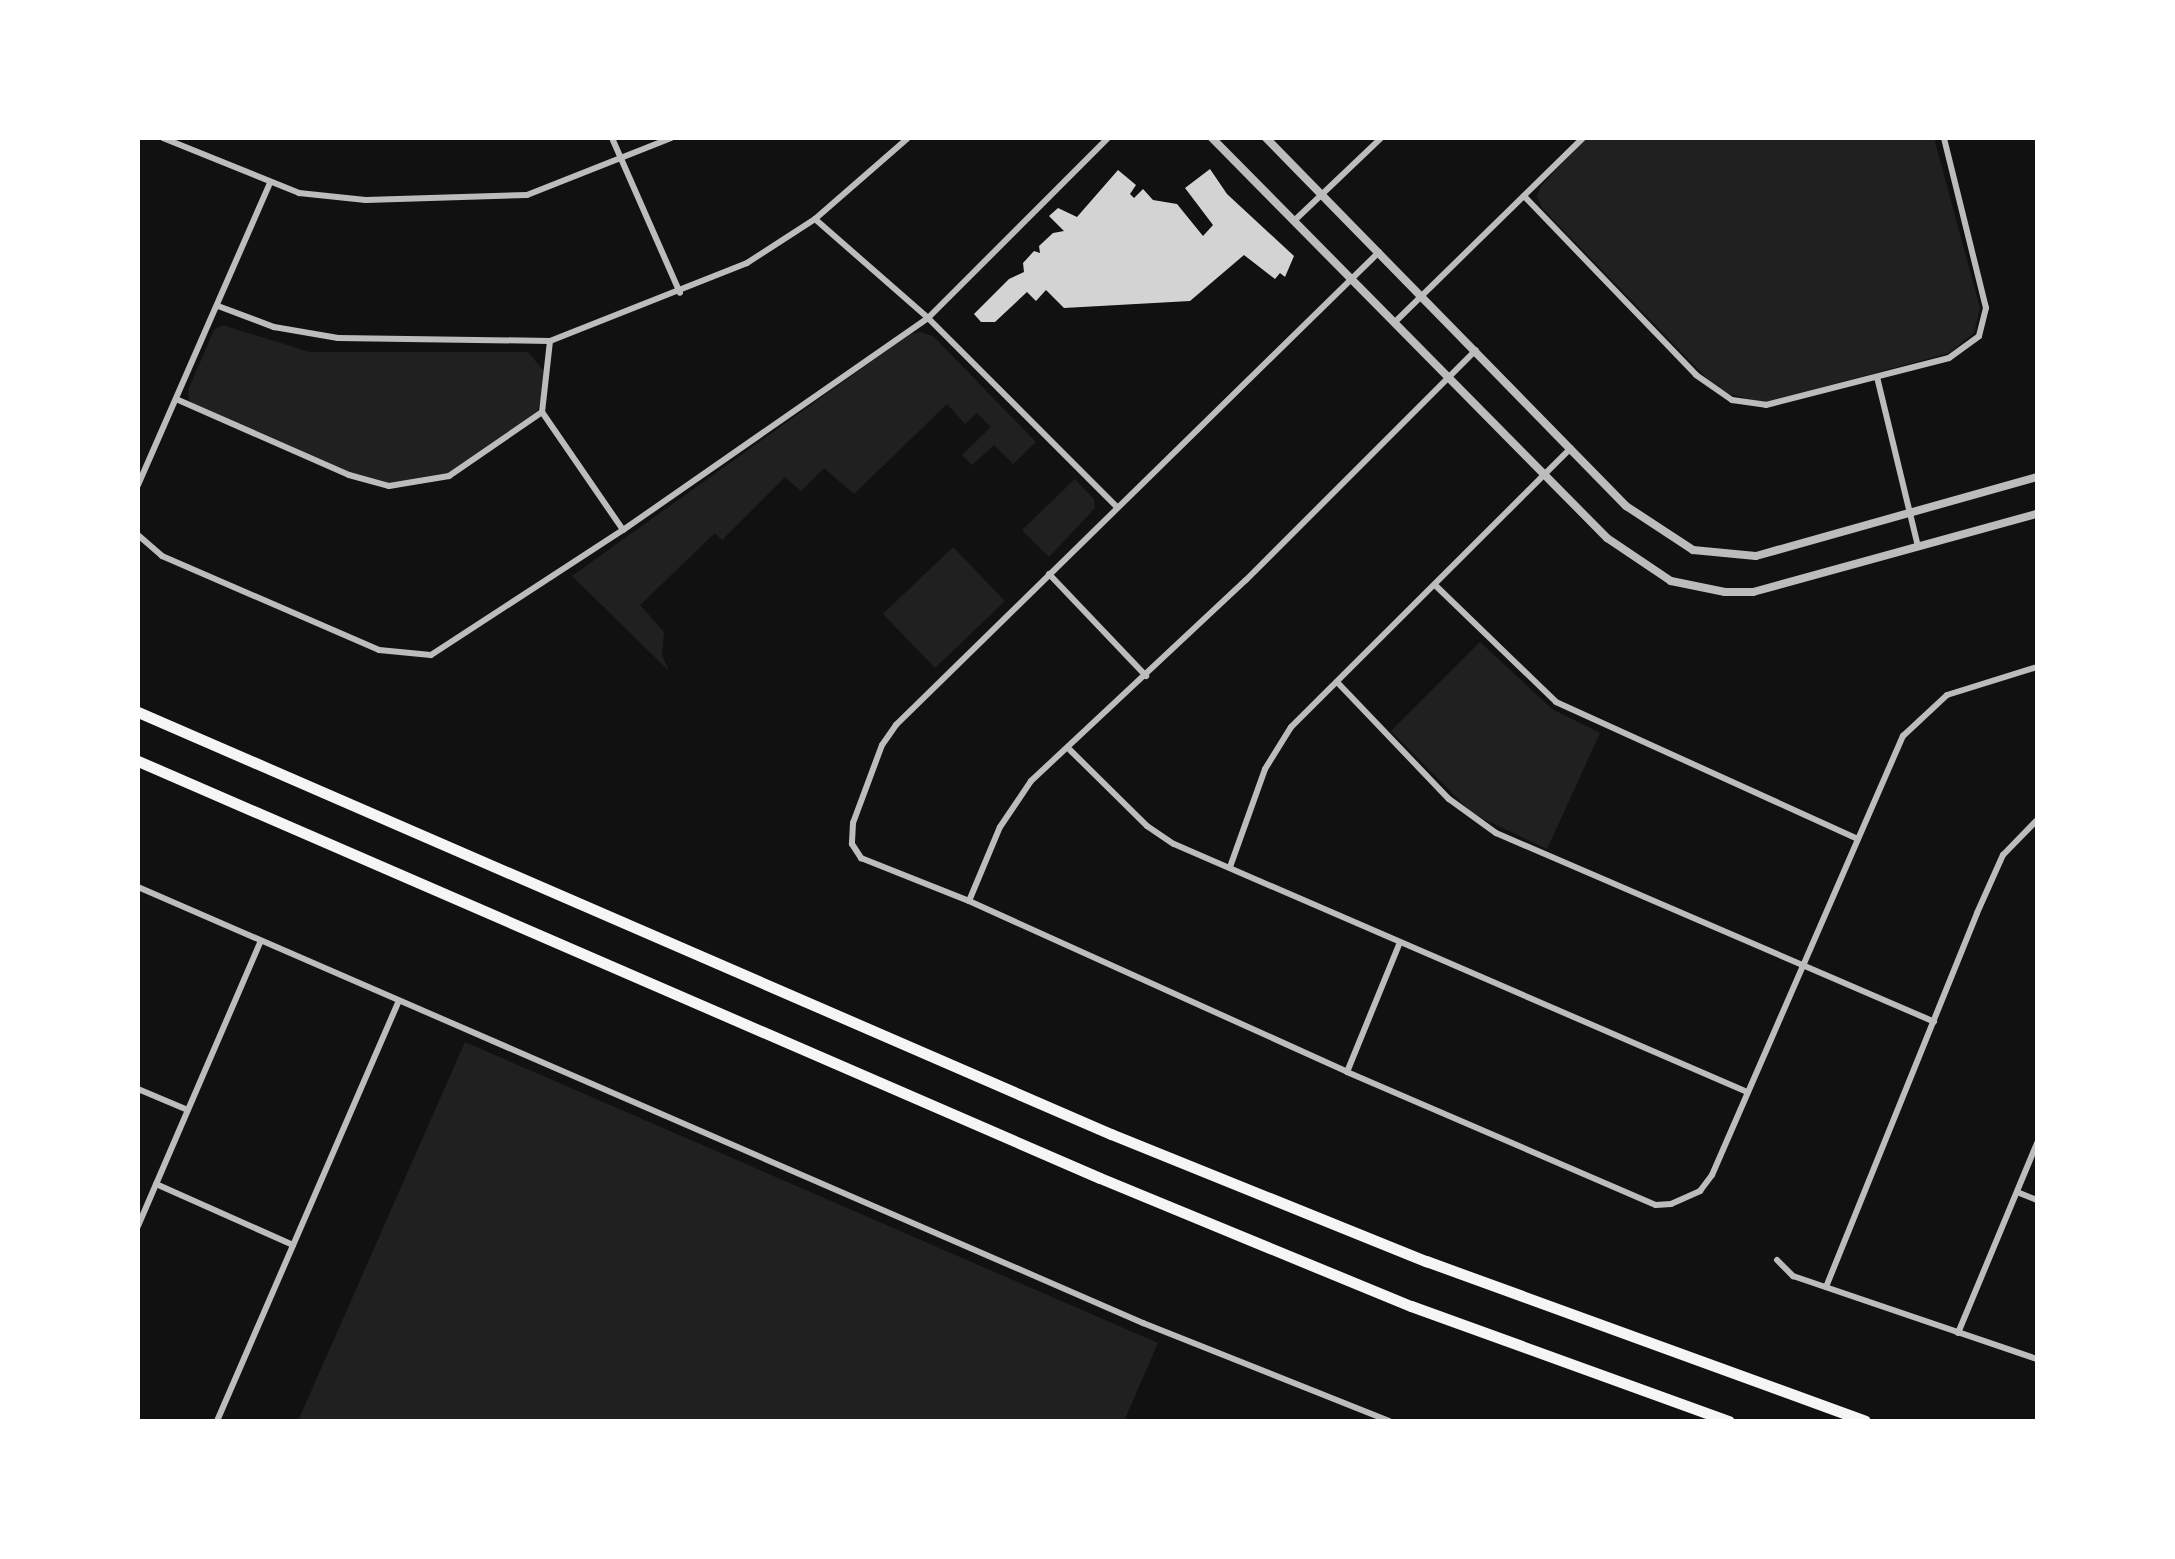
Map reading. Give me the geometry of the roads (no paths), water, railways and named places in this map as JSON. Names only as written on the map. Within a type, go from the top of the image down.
[{"type":"highway","points":[[138,712],[1126,1140],[1440,1267],[1865,1421]]},
{"type":"highway","points":[[138,761],[1142,1196],[1411,1306],[1729,1421]]},
{"type":"street","points":[[163,138],[270,183],[338,200],[504,196],[545,191],[671,138]]},
{"type":"street","points":[[612,138],[680,293]]},
{"type":"street","points":[[218,306],[274,327],[338,338],[550,341],[680,293],[747,263],[815,219],[908,138]]},
{"type":"street","points":[[138,535],[162,556],[379,650],[412,657],[431,655],[460,639],[623,530],[928,318],[1108,138]]},
{"type":"street","points":[[1212,138],[1607,538],[1649,569],[1701,588],[1753,592],[2037,514]]},
{"type":"street","points":[[1266,138],[1626,506],[1693,550],[1756,556],[2037,477]]},
{"type":"street","points":[[1295,220],[1381,138]]},
{"type":"street","points":[[1395,322],[1583,138]]},
{"type":"street","points":[[1524,196],[1696,375],[1722,395],[1766,405],[1949,358],[1979,336],[1985,321],[1944,138]]},
{"type":"street","points":[[138,485],[270,183]]},
{"type":"street","points":[[815,219],[928,318],[1117,507]]},
{"type":"street","points":[[1379,252],[896,725],[882,745],[853,823],[853,848],[861,858],[969,901],[1347,1072],[1656,1205],[1685,1201],[1700,1191],[1747,1092],[1886,765],[1921,716],[1947,695],[2037,667]]},
{"type":"street","points":[[550,341],[542,412],[623,530]]},
{"type":"street","points":[[969,901],[1011,807],[1031,781],[1070,750],[1476,350]]},
{"type":"street","points":[[1877,377],[1918,547]]},
{"type":"street","points":[[176,399],[349,475],[389,486],[449,476],[542,412]]},
{"type":"street","points":[[1230,867],[1276,747],[1571,448]]},
{"type":"street","points":[[1049,574],[1146,676]]},
{"type":"street","points":[[1435,585],[1556,702],[1856,838]]},
{"type":"street","points":[[1337,682],[1470,818],[1934,1022]]},
{"type":"street","points":[[1070,750],[1147,826],[1174,844],[1747,1092]]},
{"type":"street","points":[[1826,1287],[2003,855],[2037,820]]},
{"type":"street","points":[[138,887],[260,943],[1249,1368],[1389,1421]]},
{"type":"street","points":[[1347,1072],[1400,942]]},
{"type":"street","points":[[138,1226],[260,943]]},
{"type":"street","points":[[217,1421],[398,1002]]},
{"type":"street","points":[[138,1089],[188,1110]]},
{"type":"street","points":[[1958,1333],[2037,1143]]},
{"type":"street","points":[[156,1184],[293,1245]]},
{"type":"street","points":[[2017,1192],[2037,1200]]},
{"type":"street","points":[[1777,1260],[1787,1273],[2037,1359]]}]
